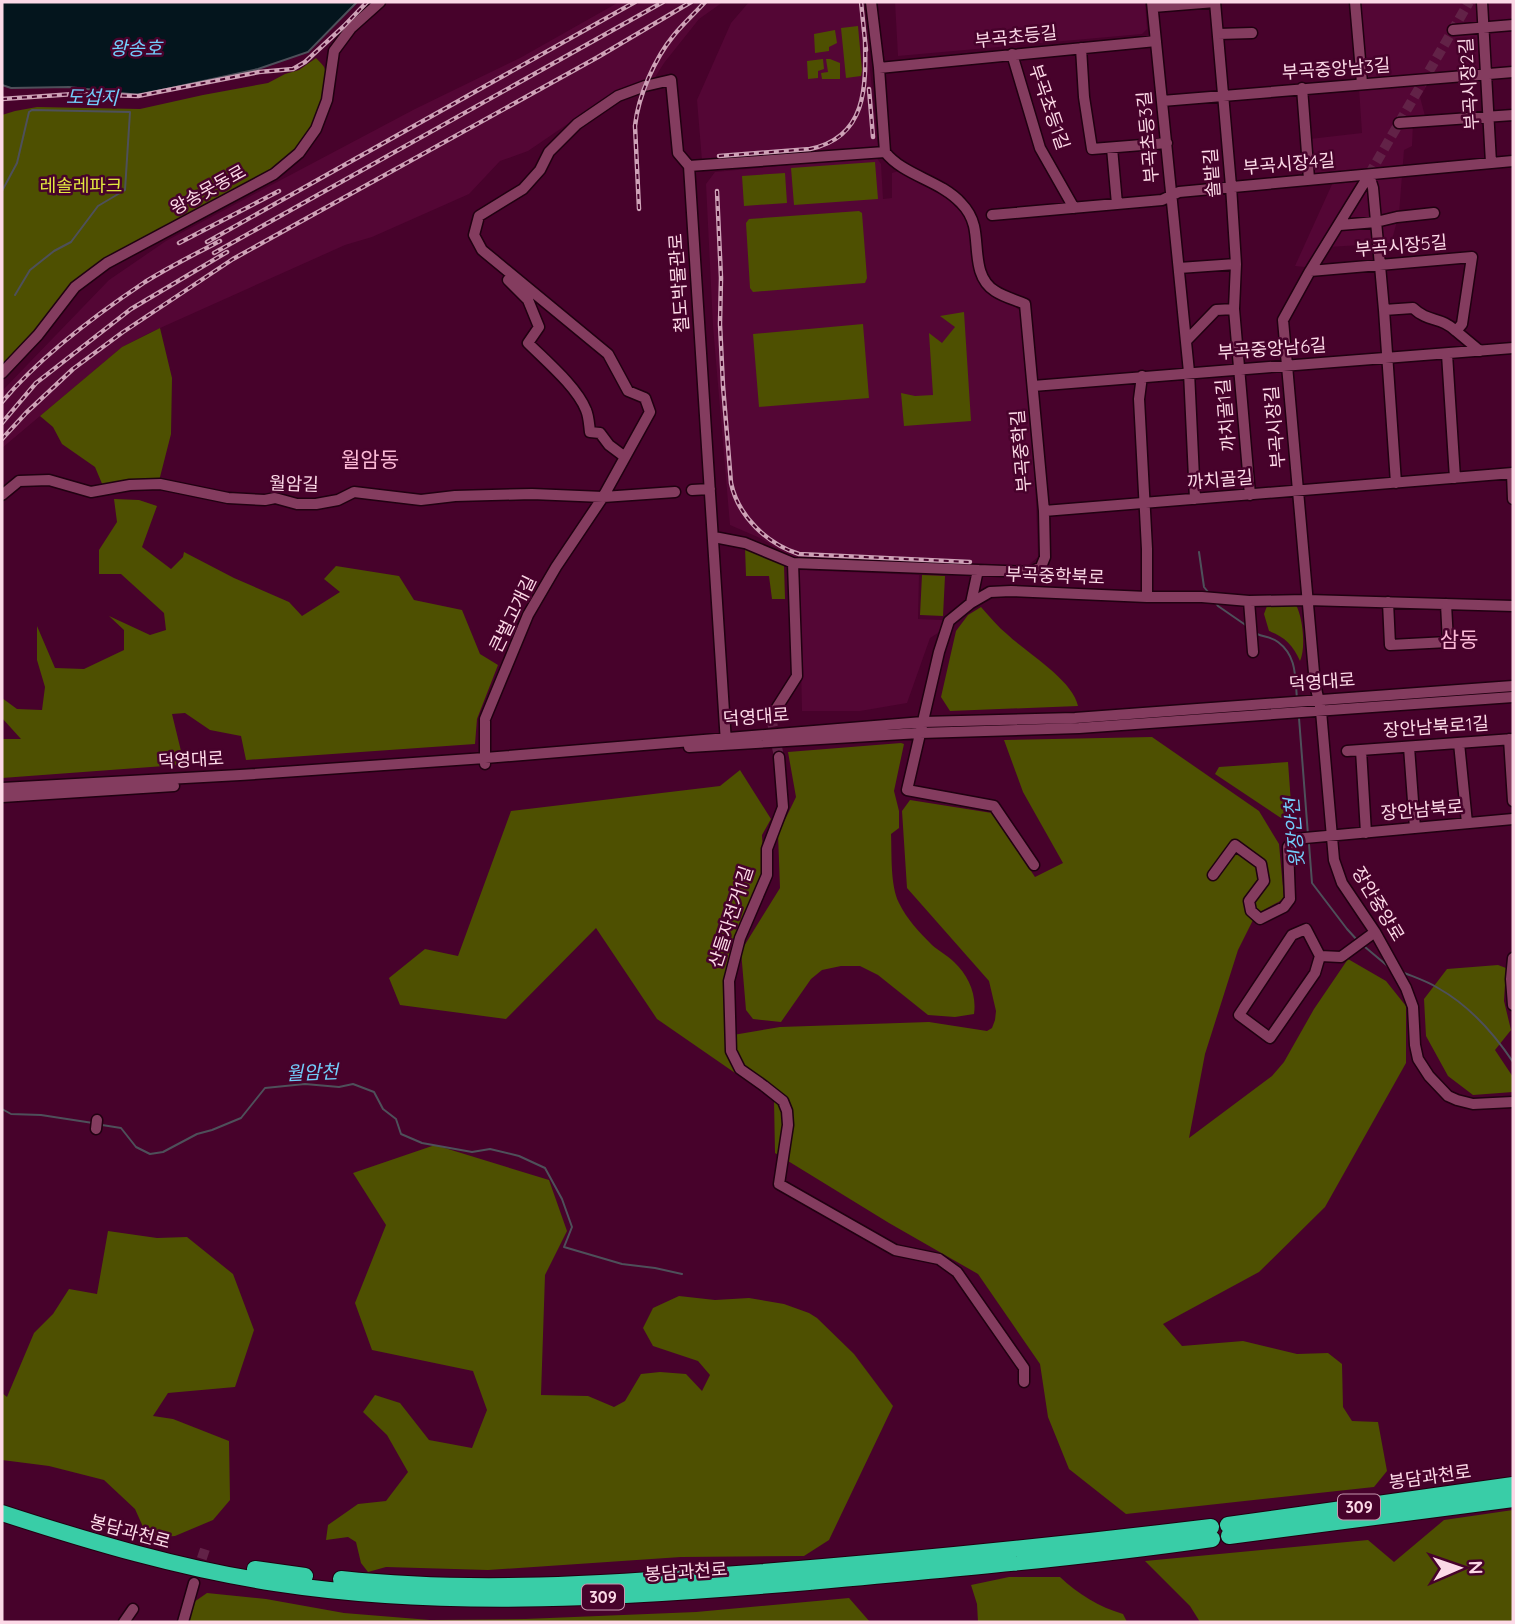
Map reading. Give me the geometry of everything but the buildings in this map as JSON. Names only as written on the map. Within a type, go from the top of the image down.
[{"type":"highway","name":"봉담과천로","points":[[2,1513],[77,1538],[164,1561],[277,1583],[376,1594],[568,1598],[691,1592],[1074,1556],[1513,1485]]},
{"type":"highway","name":"봉담과천로","points":[[2,1502],[87,1531],[239,1567],[386,1584],[477,1587],[691,1578],[834,1567],[1220,1532],[1513,1499]]},
{"type":"street","name":"왕송못동로","points":[[2,373],[38,335],[75,287],[107,264],[274,174],[299,153],[316,129],[327,100],[334,51],[351,28],[380,2]]},
{"type":"street","points":[[689,166],[885,152],[870,2]]},
{"type":"street","points":[[1153,4],[1215,2]]},
{"type":"street","name":"솔밭길","points":[[1215,2],[1236,264],[1234,309]]},
{"type":"street","points":[[1355,2],[1362,83]]},
{"type":"street","name":"부곡시장2길","points":[[1482,2],[1492,163]]},
{"type":"street","name":"부곡초등3길","points":[[1153,4],[1189,372],[1195,499]]},
{"type":"street","points":[[1453,30],[1513,24]]},
{"type":"street","points":[[1218,34],[1252,33]]},
{"type":"street","name":"부곡초등길","points":[[878,68],[1156,41]]},
{"type":"street","points":[[1081,48],[1084,97],[1092,149],[1167,144]]},
{"type":"street","name":"부곡초등1길","points":[[1012,54],[1040,148],[1074,208]]},
{"type":"street","name":"부곡중앙남3길","points":[[1162,101],[1513,72]]},
{"type":"street","name":"철도박물관로","points":[[510,278],[482,250],[474,235],[479,215],[523,189],[540,170],[549,152],[577,124],[618,96],[671,80],[678,153],[689,166],[726,741]]},
{"type":"street","points":[[1302,88],[1309,179]]},
{"type":"street","points":[[1399,123],[1513,115]]},
{"type":"street","points":[[1112,148],[1117,204]]},
{"type":"street","name":"부곡중학길","points":[[714,537],[745,543],[793,563],[1031,572],[1041,567],[1045,557],[1044,512],[1025,304],[997,292],[988,285],[978,262],[974,225],[960,201],[893,162],[885,152]]},
{"type":"street","name":"부곡시장4길","points":[[1171,195],[1231,186],[1513,161]]},
{"type":"street","points":[[1369,175],[1373,188],[1384,310],[1396,483]]},
{"type":"street","name":"부곡시장길","points":[[1316,705],[1283,320],[1369,175]]},
{"type":"street","points":[[992,215],[1162,200],[1171,195]]},
{"type":"street","points":[[1340,225],[1376,222],[1398,216],[1434,214]]},
{"type":"street","name":"부곡시장5길","points":[[1310,271],[1472,257],[1462,324],[1456,331]]},
{"type":"street","points":[[1179,268],[1236,264]]},
{"type":"street","points":[[510,278],[528,300],[539,327],[528,343],[582,401],[590,432],[600,433],[609,445],[625,457]]},
{"type":"street","name":"큰벌고개길","points":[[485,761],[485,719],[528,615],[556,567],[603,497],[650,412],[645,398],[628,391],[608,354],[510,278]]},
{"type":"street","points":[[1384,310],[1413,308],[1426,318],[1448,324],[1480,351]]},
{"type":"street","points":[[1186,341],[1216,310],[1234,309]]},
{"type":"street","name":"까치골1길","points":[[1234,309],[1250,495]]},
{"type":"street","name":"부곡중앙남6길","points":[[1033,386],[1513,348]]},
{"type":"street","points":[[1447,354],[1455,478]]},
{"type":"street","points":[[1142,376],[1139,398],[1147,597]]},
{"type":"street","points":[[1512,473],[1513,499]]},
{"type":"street","name":"까치골길","points":[[1044,512],[1512,473]]},
{"type":"street","name":"월암길","points":[[2,495],[19,481],[49,480],[91,492],[130,485],[160,484],[228,498],[275,498],[297,504],[316,504],[354,492],[421,500],[455,496],[532,494],[603,497],[675,492]]},
{"type":"street","points":[[692,490],[710,489]]},
{"type":"street","points":[[771,717],[797,676],[793,563]]},
{"type":"street","points":[[971,603],[978,570]]},
{"type":"street","name":"부곡중학북로","points":[[1034,865],[993,806],[907,790],[939,652],[949,621],[990,592],[1202,597],[1250,605]]},
{"type":"street","points":[[1253,652],[1250,605],[1307,600],[1513,606]]},
{"type":"street","points":[[1388,603],[1390,645],[1448,642],[1446,604]]},
{"type":"street","name":"덕영대로","points":[[1316,705],[1513,686]]},
{"type":"street","name":"덕영대로","points":[[2,797],[248,782],[726,741],[921,728],[1292,706],[1513,697]]},
{"type":"street","name":"장안중앙로","points":[[1316,705],[1328,836],[1342,883],[1371,935],[1391,959],[1406,988],[1413,1007],[1415,1045],[1419,1059],[1429,1076],[1448,1097],[1473,1104],[1513,1102]]},
{"type":"street","points":[[1511,739],[1513,801]]},
{"type":"street","name":"장안남북로1길","points":[[1347,751],[1511,739]]},
{"type":"street","points":[[1459,743],[1467,824]]},
{"type":"street","points":[[1409,747],[1415,828]]},
{"type":"street","name":"장안남북로1길","points":[[1361,750],[1366,833]]},
{"type":"street","name":"산들자전거1길","points":[[779,757],[783,807],[766,849],[767,875],[740,938],[729,981],[731,1051],[740,1069],[783,1101],[787,1111],[788,1125],[779,1184],[895,1250],[939,1259],[957,1272],[1024,1368],[1024,1382]]},
{"type":"street","name":"덕영대로","points":[[2,788],[485,761]]},
{"type":"street","name":"장안남북로","points":[[1213,875],[1235,845],[1261,864],[1264,881],[1250,901],[1251,911],[1260,919],[1284,907],[1290,899],[1289,847],[1294,839],[1513,819]]},
{"type":"street","points":[[1306,929],[1320,956],[1315,973],[1270,1038],[1239,1015],[1292,935],[1306,929]]},
{"type":"street","points":[[1320,956],[1341,957],[1371,935]]},
{"type":"street","points":[[1513,957],[1513,1005]]},
{"type":"street","points":[[183,1622],[194,1583]]},
{"type":"street","points":[[124,1622],[132,1609]]},
{"type":"shaded area","points":[[619,2],[723,2],[699,19],[654,79],[616,91],[528,151],[500,161],[469,194],[372,237],[345,245],[122,347],[2,448],[2,391],[109,280],[166,241],[415,109],[520,58]]},
{"type":"shaded area","points":[[749,2],[863,2],[878,147],[702,161],[697,100],[731,23]]},
{"type":"shaded area","points":[[895,2],[1145,2],[1147,29],[1142,34],[898,56]]},
{"type":"shaded area","points":[[1360,2],[1513,2],[1513,69],[1429,82],[1420,97],[1425,116],[1413,124],[1412,146],[1404,150],[1399,214],[1391,243],[1329,247],[1314,268],[1295,266],[1334,180],[1303,181],[1301,140],[1362,133],[1359,88]]},
{"type":"shaded area","points":[[876,157],[881,164],[883,199],[892,198],[892,173],[902,170],[939,190],[958,204],[970,228],[975,270],[1020,311],[1035,477],[1038,557],[1026,567],[795,559],[760,538],[730,525],[713,326],[706,184],[715,172]]},
{"type":"shaded area","points":[[799,570],[919,575],[918,619],[943,620],[941,631],[930,638],[907,703],[860,711],[802,711]]},
{"type":"green space","points":[[858,26],[861,76],[846,78],[841,28]]},
{"type":"green space","points":[[835,30],[837,43],[829,47],[829,51],[815,53],[814,34]]},
{"type":"green space","name":"레솔레파크","points":[[316,58],[324,67],[326,76],[322,100],[306,136],[292,157],[272,172],[104,261],[70,284],[33,333],[2,366],[2,115],[37,107],[140,109],[268,83],[299,70]]},
{"type":"green space","points":[[823,59],[824,69],[818,71],[818,78],[808,79],[807,61]]},
{"type":"green space","points":[[826,59],[840,63],[840,79],[822,79],[821,73],[828,72]]},
{"type":"green space","points":[[875,162],[878,199],[794,205],[791,168]]},
{"type":"green space","points":[[785,173],[787,203],[744,206],[742,176]]},
{"type":"green space","points":[[859,211],[862,213],[867,278],[865,283],[753,292],[750,288],[746,223],[749,219]]},
{"type":"green space","points":[[964,312],[971,421],[904,426],[901,393],[915,396],[933,395],[929,333],[942,343],[955,327],[940,316]]},
{"type":"green space","points":[[863,324],[869,398],[759,407],[753,334]]},
{"type":"green space","points":[[160,328],[172,378],[171,434],[159,481],[103,486],[95,467],[62,444],[53,427],[40,416],[122,347]]},
{"type":"green space","points":[[114,499],[139,500],[157,506],[142,547],[171,569],[183,557],[184,552],[289,602],[302,616],[340,592],[324,579],[336,566],[399,576],[414,600],[462,610],[480,654],[498,665],[477,719],[475,744],[246,760],[241,736],[210,730],[185,713],[172,714],[181,751],[178,765],[2,778],[2,739],[21,739],[2,718],[2,698],[17,709],[42,710],[45,687],[37,660],[37,626],[55,668],[84,669],[124,650],[124,630],[109,616],[150,635],[166,630],[164,613],[121,574],[99,574],[99,550],[117,522]]},
{"type":"green space","points":[[745,547],[784,565],[785,599],[772,599],[769,576],[746,576]]},
{"type":"green space","points":[[922,575],[945,576],[943,616],[920,615]]},
{"type":"green space","points":[[1296,605],[1303,633],[1300,661],[1288,642],[1269,631],[1264,614],[1267,606]]},
{"type":"green space","points":[[981,607],[1004,632],[1068,686],[1078,706],[950,711],[941,697],[956,631],[968,615]]},
{"type":"green space","points":[[1152,737],[1259,811],[1279,844],[1284,899],[1256,914],[1238,950],[1205,1054],[1189,1138],[1272,1076],[1284,1062],[1314,1009],[1348,959],[1386,981],[1406,1006],[1406,1063],[1325,1207],[1259,1272],[1163,1324],[1182,1346],[1243,1341],[1297,1354],[1328,1353],[1342,1364],[1343,1407],[1352,1421],[1378,1422],[1387,1471],[1374,1487],[1126,1514],[1069,1469],[1048,1417],[1040,1364],[978,1274],[775,1153],[774,1100],[657,1019],[596,928],[506,1019],[400,1005],[389,978],[425,949],[458,956],[511,811],[720,786],[740,770],[771,819],[762,835],[764,874],[724,984],[733,1035],[780,1027],[929,1022],[987,1031],[992,1028],[996,1011],[989,981],[907,888],[902,811],[910,800],[992,813],[1035,877],[1063,863],[1023,792],[1004,740]]},
{"type":"green space","points":[[904,744],[894,791],[899,811],[899,828],[891,834],[896,896],[905,914],[918,930],[963,973],[973,992],[974,1014],[955,1017],[928,1015],[878,975],[860,966],[841,966],[822,970],[811,979],[781,1022],[753,1019],[746,1010],[741,951],[780,888],[778,834],[796,797],[788,752]]},
{"type":"green space","points":[[1288,762],[1292,817],[1281,818],[1215,774],[1219,767]]},
{"type":"green space","points":[[1498,965],[1506,968],[1504,1001],[1511,1030],[1495,1050],[1513,1077],[1513,1092],[1473,1095],[1448,1076],[1426,1036],[1424,999],[1447,969]]},
{"type":"green space","points":[[435,1145],[549,1180],[567,1231],[545,1275],[541,1395],[588,1396],[614,1407],[625,1401],[641,1374],[660,1372],[686,1374],[702,1391],[710,1375],[698,1361],[653,1346],[643,1328],[653,1308],[679,1296],[715,1300],[749,1298],[784,1304],[817,1318],[854,1354],[893,1406],[829,1540],[804,1556],[681,1557],[488,1570],[386,1567],[368,1572],[361,1563],[356,1542],[348,1537],[326,1540],[328,1525],[358,1504],[386,1501],[408,1472],[387,1435],[363,1412],[375,1395],[400,1403],[429,1440],[472,1448],[487,1410],[473,1371],[372,1350],[355,1303],[386,1225],[353,1173]]},
{"type":"green space","points":[[108,1231],[157,1238],[187,1237],[233,1274],[254,1330],[235,1387],[168,1393],[153,1416],[173,1419],[229,1441],[230,1500],[213,1520],[175,1536],[148,1538],[135,1509],[104,1480],[49,1466],[2,1460],[2,1393],[7,1397],[34,1333],[53,1314],[69,1289],[97,1294]]},
{"type":"green space","points":[[1513,1510],[1513,1622],[1200,1622],[1190,1606],[1145,1561],[1368,1540],[1394,1562],[1444,1520]]},
{"type":"green space","points":[[1009,1577],[1060,1577],[1089,1599],[1123,1614],[1127,1622],[978,1622],[977,1604],[971,1585]]},
{"type":"green space","points":[[207,1593],[266,1599],[344,1613],[430,1620],[696,1612],[849,1598],[870,1622],[189,1622],[194,1602]]},
{"type":"water","name":"왕송호","points":[[2,2],[357,2],[308,52],[258,69],[139,95],[69,87],[11,88],[2,85]]},
{"type":"waterway","name":"도섭지","points":[[2,191],[17,163],[29,112],[32,110],[130,112],[125,190],[98,206],[71,242],[54,251],[30,270],[15,295]]},
{"type":"waterway","name":"윗장안천","points":[[1199,552],[1204,587],[1208,592]]},
{"type":"waterway","name":"윗장안천","points":[[1215,602],[1247,626]]},
{"type":"waterway","name":"윗장안천","points":[[1257,634],[1276,640],[1289,654],[1294,668],[1297,699]]},
{"type":"waterway","name":"윗장안천","points":[[1299,718],[1308,835]]},
{"type":"waterway","name":"윗장안천","points":[[1309,844],[1312,883],[1358,941]]},
{"type":"waterway","name":"윗장안천","points":[[1365,947],[1390,968]]},
{"type":"waterway","name":"윗장안천","points":[[1402,972],[1450,995],[1471,1011],[1513,1062]]},
{"type":"waterway","name":"월암천","points":[[102,1125],[121,1128],[136,1147],[150,1154],[163,1152],[197,1134],[241,1118],[265,1088],[305,1084],[339,1087],[353,1084],[374,1092],[383,1109],[396,1119],[401,1134],[422,1143],[472,1152],[490,1149],[519,1156],[545,1168],[562,1199],[572,1227],[564,1247],[622,1264],[682,1274]]},
{"type":"waterway","name":"월암천","points":[[2,1109],[11,1114],[41,1115],[93,1123]]},
{"type":"tunnel","points":[[1369,175],[1469,2]]},
{"type":"tunnel","points":[[771,717],[779,757]]},
{"type":"tunnel","points":[[197,1573],[206,1546]]},
{"type":"railway","points":[[2,99],[74,94],[138,96],[259,72],[293,69],[305,62],[367,2]]},
{"type":"railway","points":[[207,242],[635,2]]},
{"type":"railway","points":[[214,253],[663,2]]},
{"type":"railway","points":[[2,439],[73,369],[123,332],[233,259],[598,57],[691,2]]},
{"type":"railway","points":[[639,209],[635,126],[640,102],[667,44],[705,2]]},
{"type":"railway","points":[[861,2],[866,50]]},
{"type":"railway","points":[[719,156],[810,149],[829,143],[843,134],[853,122],[863,92],[865,40]]},
{"type":"railway","points":[[869,89],[873,137]]},
{"type":"railway","points":[[179,243],[279,191]]},
{"type":"railway","points":[[717,191],[723,386],[731,483],[740,507],[765,536],[799,554],[970,562]]},
{"type":"railway","points":[[2,402],[51,353],[108,308],[154,276],[220,241]]},
{"type":"railway","points":[[2,423],[36,383],[131,309],[227,252]]},
{"type":"district","name":"월암동","points":[[370,460]]},
{"type":"district","name":"삼동","points":[[1459,640]]}]
